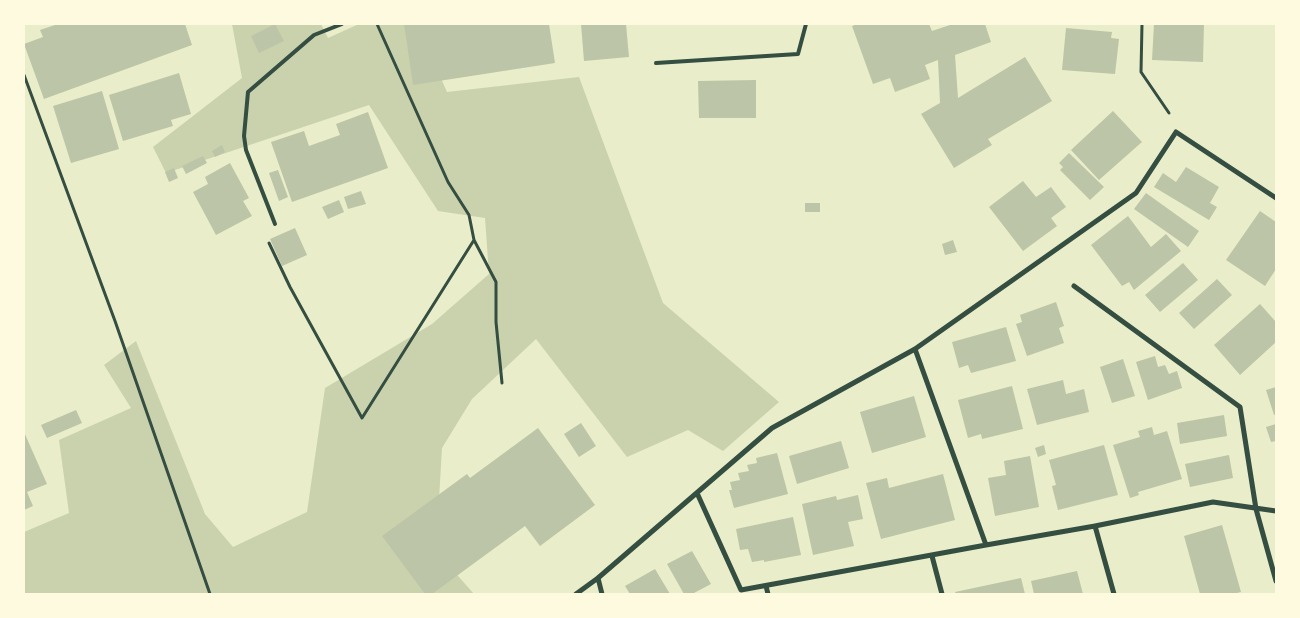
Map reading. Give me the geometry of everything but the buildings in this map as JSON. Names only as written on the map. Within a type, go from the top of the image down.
[{"type":"street","points":[[576,594],[598,578],[772,428],[915,348],[1136,193],[1176,132],[1276,198]]},
{"type":"street","points":[[1074,286],[1240,407],[1256,509],[1276,581]]},
{"type":"street","points":[[915,348],[986,545]]},
{"type":"street","points":[[697,493],[742,590],[1096,526],[1213,502],[1276,511]]},
{"type":"street","points":[[1096,526],[1114,594]]},
{"type":"street","points":[[932,556],[942,594]]},
{"type":"street","points":[[598,578],[602,594]]},
{"type":"street","points":[[766,586],[768,594]]},
{"type":"lane","points":[[275,224],[246,150],[244,136],[248,92],[314,35],[342,24]]},
{"type":"lane","points":[[656,63],[798,54],[806,24]]},
{"type":"path","points":[[377,24],[448,182],[469,216],[474,240],[496,282],[496,322],[502,383]]},
{"type":"path","points":[[1142,24],[1142,72],[1172,117],[1176,132]]},
{"type":"path","points":[[24,76],[115,321],[210,594]]},
{"type":"path","points":[[275,224],[263,230],[290,287],[362,418],[474,240]]},
{"type":"green space","points":[[232,24],[321,24],[328,38],[359,24],[417,24],[447,92],[579,77],[663,303],[779,402],[723,451],[688,430],[627,457],[536,339],[472,399],[442,448],[436,551],[474,594],[24,594],[24,532],[69,513],[59,440],[131,408],[104,365],[136,341],[205,514],[233,547],[307,512],[325,388],[432,324],[489,274],[485,218],[438,211],[369,105],[166,173],[153,147],[242,78]]}]
